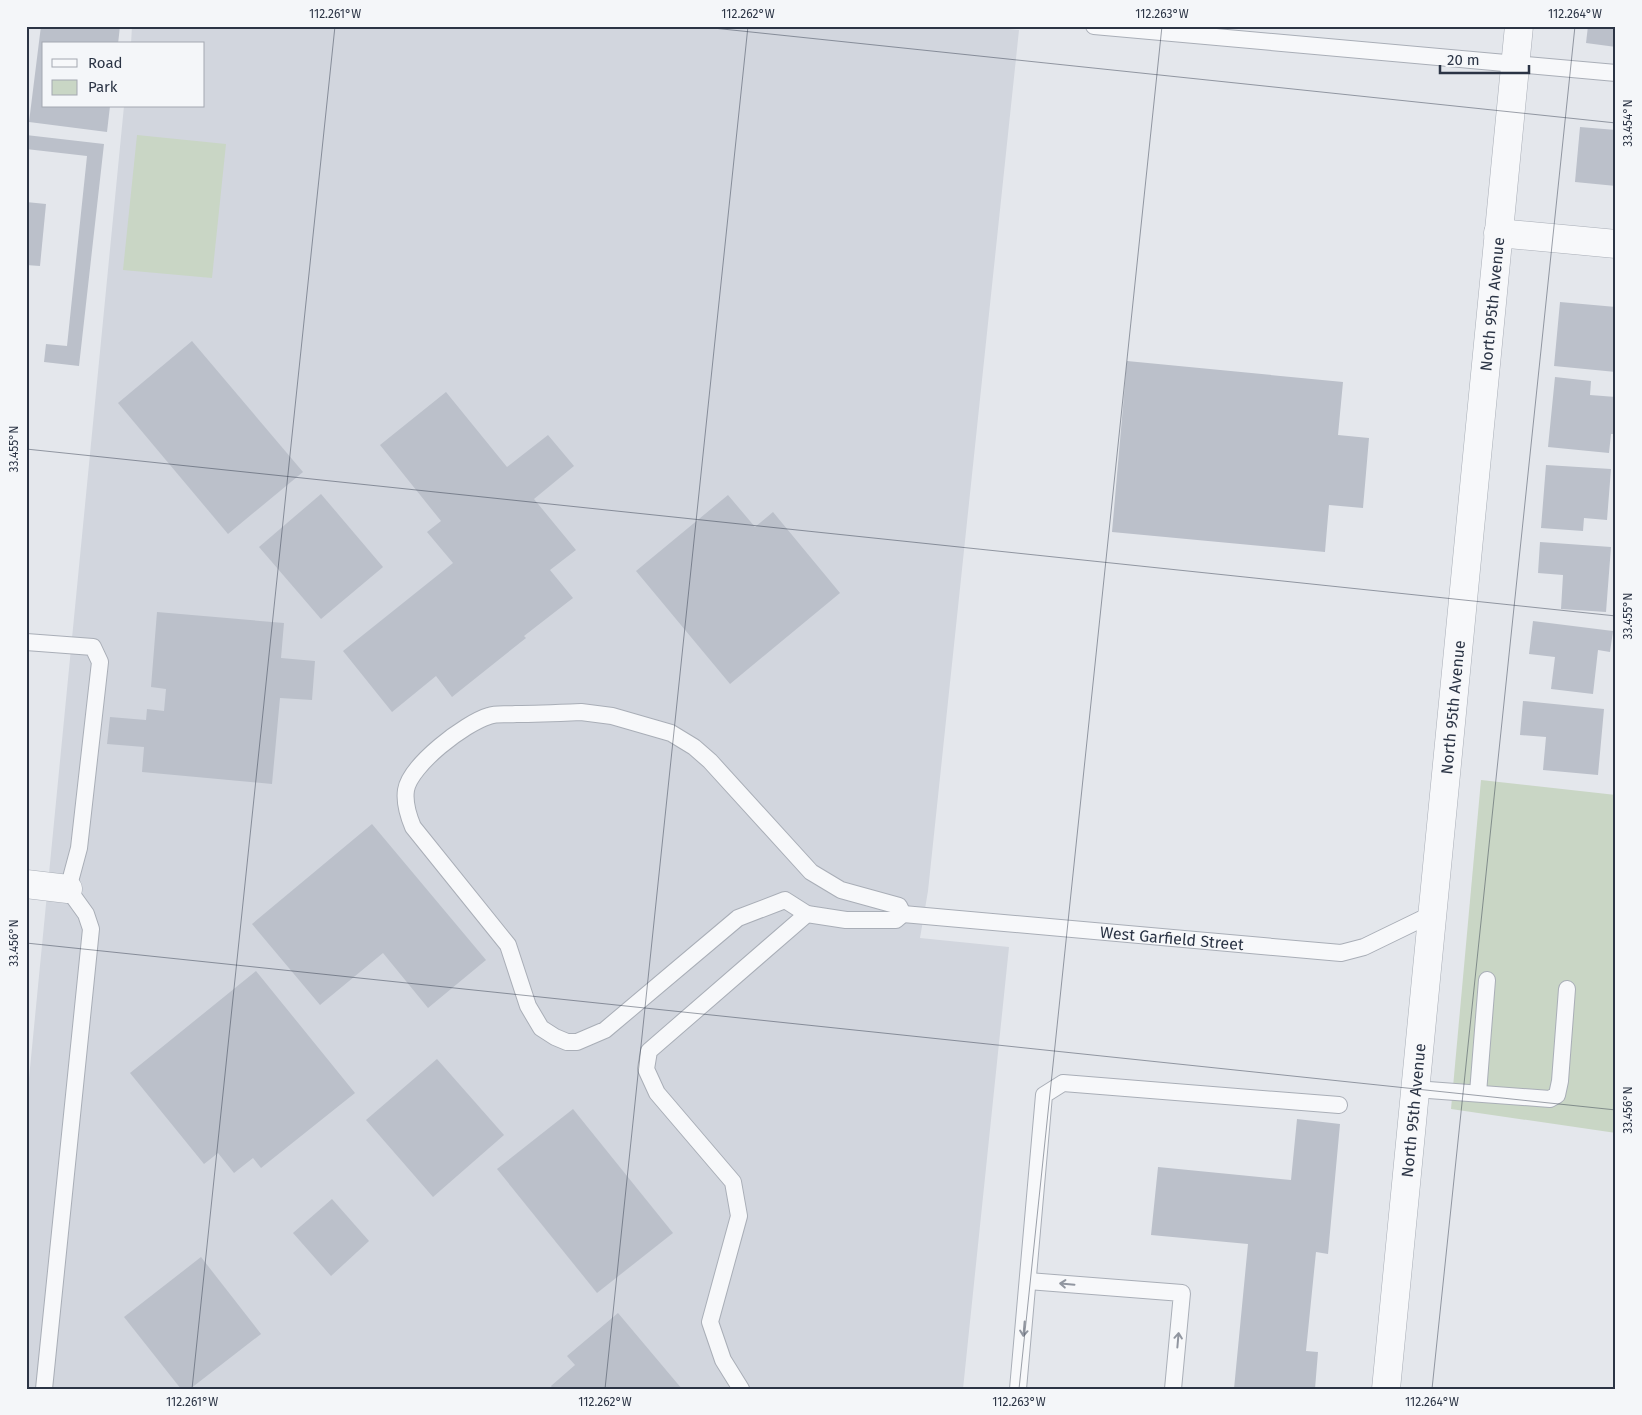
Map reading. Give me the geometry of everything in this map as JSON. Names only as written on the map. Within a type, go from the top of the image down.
[{"type":"street","name":"North 95th Avenue","points":[[1386,1389],[1519,26]]},
{"type":"street","points":[[1498,233],[1616,244]]},
{"type":"street","points":[[26,884],[68,889]]},
{"type":"lane","points":[[1094,26],[1616,73]]},
{"type":"lane","points":[[26,642],[93,647],[100,662],[79,848],[68,889],[86,914],[91,929],[44,1389]]},
{"type":"lane","points":[[581,712],[612,716],[671,733],[694,747],[710,761],[811,872],[842,890],[899,906],[903,914],[896,920],[846,920],[807,914],[785,900],[738,918],[605,1030],[577,1042],[568,1042],[555,1037],[541,1028],[533,1017],[508,944],[413,827],[407,814],[405,802],[406,789],[412,776],[426,758],[466,727],[490,715],[581,712]]},
{"type":"lane","points":[[741,1389],[723,1360],[710,1322],[739,1216],[733,1182],[657,1093],[646,1069],[649,1051],[807,914]]},
{"type":"lane","name":"West Garfield Street","points":[[903,914],[1342,953],[1364,947],[1432,914]]},
{"type":"lane","points":[[1478,1093],[1487,980]]},
{"type":"lane","points":[[1415,1089],[1550,1099],[1557,1095],[1560,1081],[1567,989]]},
{"type":"lane","points":[[1018,1389],[1044,1095],[1063,1083],[1340,1105]]},
{"type":"lane","points":[[1028,1281],[1182,1293],[1174,1389]]},
{"type":"shaded area","points":[[132,26],[980,26],[1019,30],[928,891],[920,938],[1009,947],[963,1389],[26,1389],[26,1109],[124,108],[205,108],[205,42],[131,42]]},
{"type":"green space","points":[[137,135],[226,144],[212,278],[123,270]]},
{"type":"green space","points":[[1481,780],[1616,795],[1616,1133],[1451,1109]]},
{"type":"building","points":[[41,26],[120,26],[118,42],[42,42],[42,108],[110,108],[107,132],[29,122]]},
{"type":"building","points":[[1588,26],[1616,26],[1616,47],[1586,43]]},
{"type":"building","points":[[1580,127],[1616,130],[1616,186],[1575,182]]},
{"type":"building","points":[[26,135],[104,144],[79,366],[44,362],[46,344],[67,346],[87,156],[26,149]]},
{"type":"building","points":[[26,202],[46,204],[40,266],[26,265]]},
{"type":"building","points":[[1560,302],[1616,307],[1616,372],[1554,366]]},
{"type":"building","points":[[192,341],[303,472],[228,534],[118,403]]},
{"type":"building","points":[[1127,361],[1343,382],[1338,435],[1369,438],[1363,508],[1329,505],[1325,552],[1112,532]]},
{"type":"building","points":[[1555,377],[1591,381],[1590,395],[1616,397],[1616,434],[1611,434],[1609,453],[1548,447]]},
{"type":"building","points":[[446,392],[507,467],[548,435],[574,466],[534,499],[576,550],[550,570],[573,598],[524,636],[526,638],[452,697],[436,676],[392,712],[343,651],[453,563],[427,532],[441,521],[380,445]]},
{"type":"building","points":[[1546,465],[1611,469],[1607,520],[1584,518],[1583,531],[1541,528]]},
{"type":"building","points":[[321,494],[383,567],[321,619],[259,547]]},
{"type":"building","points":[[728,495],[755,527],[773,512],[840,593],[730,684],[636,571]]},
{"type":"building","points":[[1540,542],[1611,547],[1606,612],[1561,609],[1563,575],[1538,573]]},
{"type":"building","points":[[157,612],[284,623],[281,658],[315,661],[312,700],[280,698],[272,784],[142,772],[144,747],[107,744],[110,717],[146,720],[147,709],[164,711],[166,689],[151,687]]},
{"type":"building","points":[[1533,621],[1613,631],[1610,652],[1598,650],[1593,694],[1551,689],[1555,657],[1529,654]]},
{"type":"building","points":[[1523,701],[1604,709],[1598,775],[1543,770],[1546,737],[1520,735]]},
{"type":"building","points":[[372,824],[486,960],[428,1008],[383,953],[320,1005],[252,924]]},
{"type":"building","points":[[256,971],[355,1093],[261,1168],[253,1158],[234,1173],[218,1153],[204,1164],[130,1073]]},
{"type":"building","points":[[437,1059],[504,1135],[433,1197],[366,1120]]},
{"type":"building","points":[[573,1109],[673,1233],[597,1293],[497,1169]]},
{"type":"building","points":[[1297,1119],[1340,1124],[1328,1254],[1316,1252],[1306,1351],[1318,1352],[1315,1389],[1234,1389],[1248,1244],[1151,1235],[1158,1167],[1291,1180]]},
{"type":"building","points":[[332,1199],[369,1241],[331,1276],[293,1233]]},
{"type":"building","points":[[201,1257],[261,1334],[190,1389],[181,1389],[124,1317]]},
{"type":"building","points":[[618,1313],[682,1389],[553,1389],[551,1386],[575,1365],[567,1356]]}]
